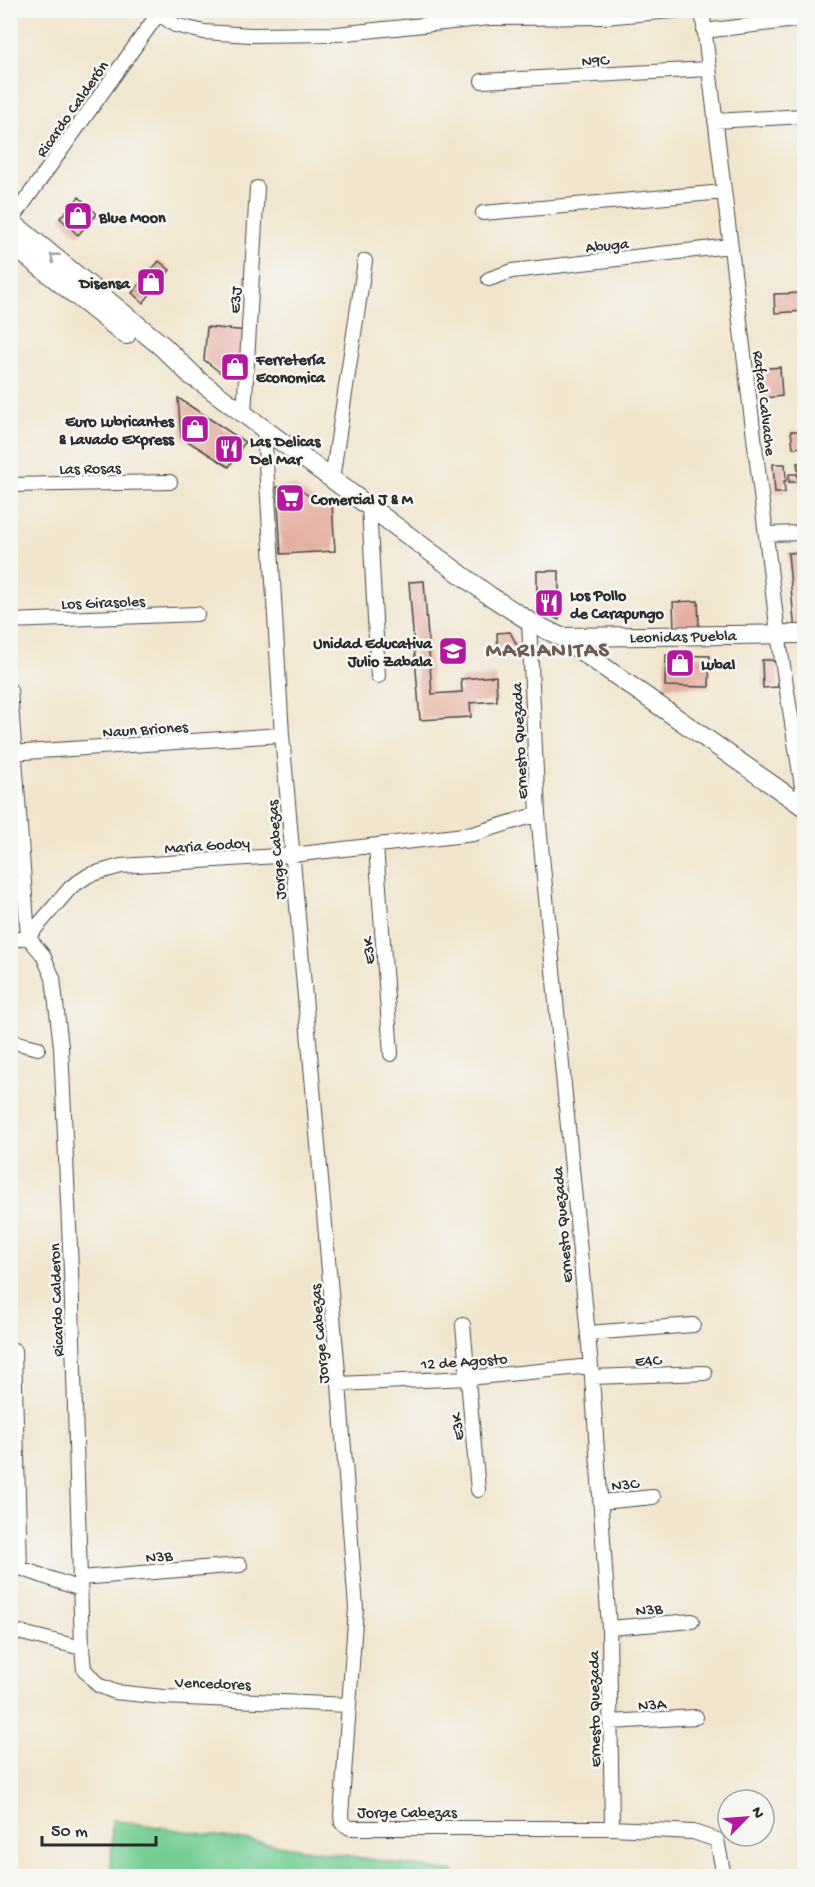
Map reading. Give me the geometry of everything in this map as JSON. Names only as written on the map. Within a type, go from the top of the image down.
[{"type":"main road","points":[[10,222],[162,346],[194,377]]},
{"type":"main road","points":[[10,242],[155,357],[194,377]]},
{"type":"street","points":[[156,12],[175,25],[204,32],[250,35],[337,34],[490,18],[603,17],[683,10]]},
{"type":"street","name":"Rafael Calvache","points":[[702,10],[777,634],[804,799]]},
{"type":"street","name":"Ricardo Calderón","points":[[10,222],[156,12]]},
{"type":"street","points":[[704,31],[804,19]]},
{"type":"street","name":"N9C","points":[[482,81],[709,69]]},
{"type":"street","points":[[715,121],[804,116]]},
{"type":"street","name":"E3J","points":[[244,414],[257,188]]},
{"type":"street","points":[[483,213],[724,192]]},
{"type":"street","name":"Abuga","points":[[489,279],[512,271],[730,246]]},
{"type":"street","points":[[332,479],[365,261]]},
{"type":"street","points":[[194,377],[490,596],[529,621],[561,637],[804,807]]},
{"type":"street","name":"Jorge Cabezas","points":[[264,429],[282,735],[339,1384],[356,1608],[342,1823],[350,1828],[612,1828],[693,1832],[717,1840],[724,1876]]},
{"type":"street","name":"Las Rosas","points":[[10,485],[170,482]]},
{"type":"street","points":[[369,506],[378,676]]},
{"type":"street","points":[[766,534],[804,533]]},
{"type":"street","name":"Los Girasoles","points":[[10,621],[197,614]]},
{"type":"street","name":"Ernesto Quezada","points":[[529,621],[538,814],[592,1371],[609,1628],[612,1828]]},
{"type":"street","name":"Leonidas Puebla","points":[[561,637],[804,634]]},
{"type":"street","points":[[608,670],[603,662],[603,652],[607,643],[615,636]]},
{"type":"street","points":[[10,690],[28,937],[10,941]]},
{"type":"street","name":"Naun Briones","points":[[13,753],[282,735]]},
{"type":"street","name":"Maria Godoy","points":[[28,937],[71,887],[89,875],[121,866],[292,855],[473,834],[538,814]]},
{"type":"street","name":"E3K","points":[[376,846],[391,1054]]},
{"type":"street","name":"Ricardo Calderon","points":[[28,937],[43,956],[53,978],[61,1047],[84,1669]]},
{"type":"street","points":[[10,1041],[38,1047]]},
{"type":"street","name":"E3K","points":[[463,1325],[478,1490]]},
{"type":"street","points":[[588,1333],[693,1325]]},
{"type":"street","points":[[14,1350],[15,1567],[80,1583]]},
{"type":"street","name":"12 de Agosto","points":[[339,1384],[592,1371]]},
{"type":"street","name":"E4C","points":[[592,1371],[705,1373]]},
{"type":"street","name":"N3C","points":[[601,1502],[653,1497]]},
{"type":"street","name":"N3B","points":[[80,1583],[240,1565]]},
{"type":"street","name":"N3B","points":[[609,1628],[692,1621]]},
{"type":"street","points":[[10,1630],[82,1648]]},
{"type":"street","name":"Vencedores","points":[[84,1669],[98,1685],[115,1692],[349,1705]]},
{"type":"street","name":"N3A","points":[[610,1722],[696,1717]]},
{"type":"green space","points":[[112,1820],[454,1872],[454,1876],[111,1876]]},
{"type":"building","name":"Blue Moon","points":[[79,197],[97,214],[78,235],[60,218]]},
{"type":"building","name":"Disensa","points":[[159,261],[170,270],[143,303],[132,293]]},
{"type":"building","points":[[804,293],[804,311],[775,313],[774,294]]},
{"type":"building","points":[[207,327],[247,331],[243,372],[225,376],[204,360]]},
{"type":"building","points":[[780,367],[782,396],[764,398],[761,369]]},
{"type":"building","points":[[178,398],[245,442],[229,467],[181,437]]},
{"type":"building","points":[[791,431],[798,431],[798,434],[804,433],[804,447],[793,448]]},
{"type":"building","points":[[804,462],[804,480],[800,480],[797,463]]},
{"type":"building","points":[[773,464],[785,464],[785,493],[775,493]]},
{"type":"building","points":[[789,474],[797,474],[798,482],[789,482]]},
{"type":"building","points":[[799,484],[804,484],[804,506],[802,506]]},
{"type":"building","points":[[295,486],[320,504],[332,503],[335,551],[281,554],[277,487]]},
{"type":"building","points":[[804,552],[804,632],[795,633],[788,553]]},
{"type":"building","points":[[537,571],[559,571],[559,620],[537,609]]},
{"type":"building","points":[[424,581],[432,694],[462,692],[461,679],[496,676],[497,701],[470,703],[471,717],[420,720],[409,582]]},
{"type":"building","points":[[698,601],[699,628],[674,629],[673,602]]},
{"type":"building","points":[[510,632],[520,651],[498,652],[497,633]]},
{"type":"building","points":[[666,655],[710,656],[709,687],[665,686]]},
{"type":"building","points":[[762,660],[772,660],[777,664],[778,687],[763,688]]},
{"type":"place","name":"Blue Moon","points":[[78,216]]},
{"type":"place","name":"Disensa","points":[[151,282]]},
{"type":"place","name":"Ferretería Economica","points":[[235,367]]},
{"type":"place","name":"Euro Lubricantes & Lavado Express","points":[[195,429]]},
{"type":"place","name":"Las Delicas Del Mar","points":[[229,449]]},
{"type":"place","name":"Comercial J & M","points":[[290,498]]},
{"type":"place","name":"Los Pollo de Carapungo","points":[[549,603]]},
{"type":"place","name":"Unidad Educativa Julio Zabala","points":[[453,651]]},
{"type":"place","name":"Lubal","points":[[680,663]]},
{"type":"district","name":"MARIANITAS","points":[[548,648]]}]
